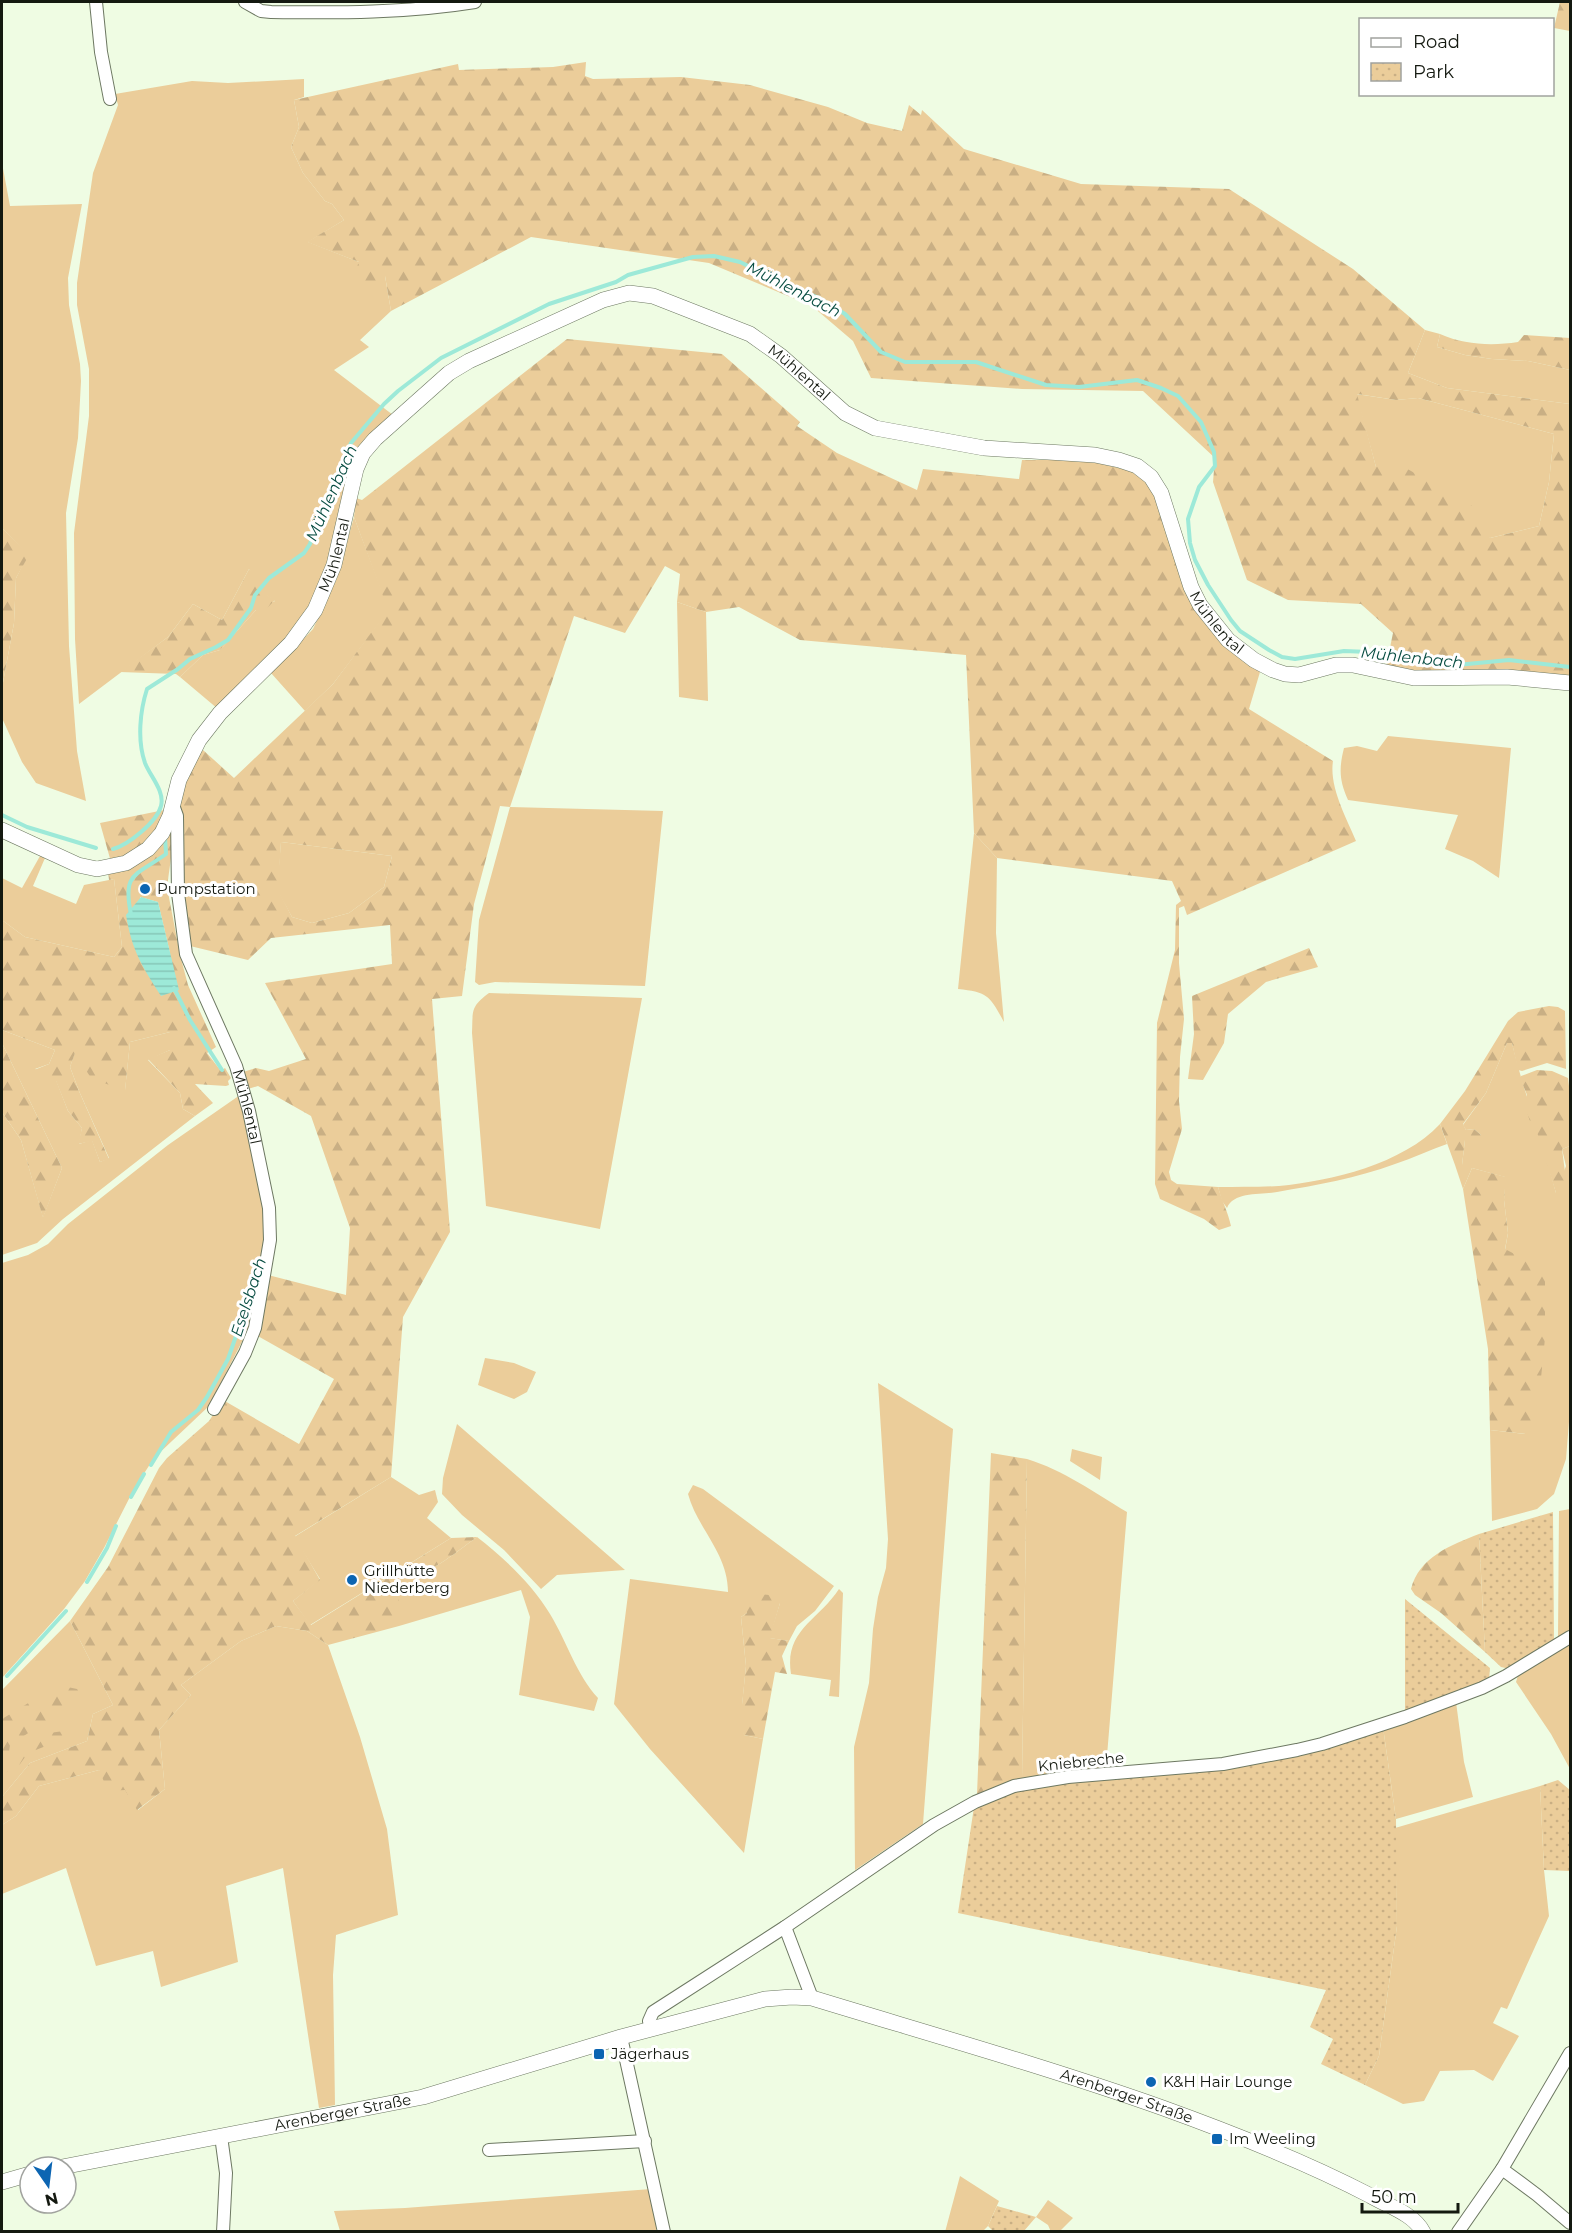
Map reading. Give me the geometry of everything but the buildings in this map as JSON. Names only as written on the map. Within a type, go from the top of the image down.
[{"type":"street","points":[[96,2],[101,52],[110,99]]},
{"type":"street","points":[[245,2],[261,11],[336,13],[421,9],[475,2]]},
{"type":"street","name":"Mühlental","points":[[2,830],[78,865],[91,868],[108,868],[126,863],[148,849],[167,824],[179,780],[199,740],[220,713],[291,643],[315,610],[334,565],[356,469],[363,453],[375,439],[449,373],[469,360],[603,300],[629,293],[653,296],[750,334],[780,356],[845,413],[874,428],[990,448],[1095,455],[1137,466],[1151,477],[1161,493],[1191,587],[1200,605],[1228,640],[1254,660],[1273,670],[1299,675],[1336,665],[1353,664],[1414,678],[1507,677],[1570,683]]},
{"type":"street","name":"Mühlental","points":[[172,804],[177,816],[178,893],[186,954],[236,1066],[249,1111],[269,1208],[270,1240],[255,1328],[245,1353],[214,1409]]},
{"type":"street","name":"Kniebreche","points":[[651,2029],[649,2021],[653,2012],[785,1927],[934,1825],[975,1802],[1014,1786],[1068,1777],[1223,1764],[1322,1744],[1482,1688],[1570,1637]]},
{"type":"street","points":[[785,1927],[812,1998]]},
{"type":"street","name":"Arenberger Straße","points":[[78,2164],[423,2097],[651,2029],[765,2000],[792,1997],[812,1998],[1062,2073],[1265,2146],[1339,2179],[1412,2218],[1423,2232]]},
{"type":"street","points":[[621,2037],[664,2232]]},
{"type":"street","points":[[1458,2232],[1502,2169],[1570,2053]]},
{"type":"street","points":[[221,2136],[226,2173],[223,2232]]},
{"type":"street","points":[[489,2150],[645,2141]]},
{"type":"street","points":[[1502,2169],[1538,2195],[1570,2223]]},
{"type":"street","points":[[2,2182],[18,2178]]},
{"type":"green space","points":[[1560,2],[1570,2],[1570,31],[1554,28]]},
{"type":"green space","points":[[586,62],[585,76],[593,79],[681,77],[750,85],[828,107],[867,123],[902,131],[909,105],[921,115],[922,110],[964,149],[1081,184],[1229,189],[1353,269],[1425,330],[1408,373],[1447,388],[1570,404],[1570,678],[1423,674],[1386,667],[1393,633],[1361,604],[1288,600],[1247,580],[1213,482],[1215,458],[1143,391],[1022,389],[871,378],[853,341],[812,306],[709,263],[531,237],[391,311],[385,276],[361,290],[353,275],[359,262],[307,242],[344,220],[332,204],[325,201],[303,173],[291,147],[299,127],[294,100],[458,64],[459,70],[553,67]],"holes":[[[1357,394],[1396,400],[1418,398],[1554,434],[1549,482],[1539,526],[1490,538],[1474,507],[1397,463],[1376,467]]]},
{"type":"green space","points":[[304,79],[304,97],[294,100],[299,127],[291,147],[303,173],[325,201],[332,204],[344,220],[308,242],[359,262],[385,276],[391,311],[360,340],[369,347],[334,370],[393,415],[371,435],[316,596],[297,629],[218,709],[180,677],[203,655],[220,650],[257,609],[275,601],[266,595],[249,569],[222,620],[193,604],[168,637],[79,704],[75,639],[74,533],[89,416],[89,369],[77,305],[77,283],[93,173],[118,105],[115,94],[192,81],[228,83]]},
{"type":"green space","points":[[2,163],[10,206],[82,204],[68,278],[69,305],[81,381],[78,438],[66,513],[69,646],[77,751],[86,801],[36,783],[22,762],[2,718],[2,688],[14,623],[16,578],[28,555],[2,528]]},
{"type":"green space","points":[[1425,330],[1440,334],[1437,347],[1465,355],[1528,361],[1570,370],[1570,404],[1447,388],[1408,373]]},
{"type":"green space","points":[[1440,334],[1459,340],[1488,344],[1518,342],[1524,335],[1570,338],[1570,370],[1528,361],[1465,355],[1437,347]]},
{"type":"green space","points":[[567,339],[722,354],[800,422],[797,426],[837,453],[917,490],[923,469],[1019,479],[1022,460],[1086,460],[1135,472],[1143,477],[1153,492],[1224,643],[1260,672],[1249,709],[1333,761],[1332,771],[1336,791],[1356,841],[1187,915],[1184,906],[1179,908],[1179,963],[1184,1019],[1179,1101],[1182,1129],[1169,1172],[1171,1180],[1177,1184],[1218,1187],[1231,1226],[1219,1230],[1204,1219],[1160,1199],[1155,1184],[1157,1023],[1175,950],[1176,905],[1181,901],[1172,881],[997,858],[974,833],[966,655],[800,640],[739,607],[706,612],[677,602],[680,574],[665,566],[625,633],[574,616],[510,807],[500,806],[474,904],[462,996],[432,999],[450,1232],[403,1317],[391,1477],[295,1536],[320,1580],[293,1601],[311,1625],[451,1538],[477,1537],[431,1568],[399,1578],[399,1626],[328,1645],[307,1631],[276,1626],[241,1641],[181,1685],[191,1695],[159,1730],[165,1789],[137,1810],[125,1790],[108,1791],[99,1770],[39,1786],[16,1816],[2,1825],[2,1797],[30,1763],[87,1741],[93,1714],[113,1705],[70,1621],[108,1567],[159,1468],[167,1458],[209,1421],[223,1400],[299,1444],[334,1379],[256,1335],[268,1275],[346,1295],[350,1228],[311,1116],[258,1086],[248,1089],[243,1072],[256,1068],[269,1071],[306,1059],[265,983],[392,964],[390,925],[271,938],[248,960],[190,946],[177,804],[186,773],[203,750],[234,778],[333,684],[388,610],[354,517],[356,498],[362,500]],"holes":[[[281,842],[392,856],[384,887],[349,913],[312,923],[292,917],[278,890]]]},
{"type":"green space","points":[[1356,394],[1396,400],[1418,398],[1554,434],[1549,482],[1539,526],[1490,538],[1376,467]]},
{"type":"green space","points":[[354,517],[389,610],[333,684],[305,711],[271,673],[313,629],[337,578]]},
{"type":"green space","points":[[2,528],[29,555],[16,578],[14,623],[2,688]]},
{"type":"green space","points":[[249,569],[267,585],[267,595],[275,600],[262,613],[256,610],[220,650],[203,655],[180,677],[176,674],[120,672],[168,637],[193,604],[222,620]]},
{"type":"green space","points":[[677,602],[706,612],[708,701],[679,697]]},
{"type":"green space","points":[[1388,736],[1511,748],[1499,878],[1473,861],[1445,849],[1458,815],[1348,800],[1341,774],[1344,748],[1357,746],[1377,751]]},
{"type":"green space","points":[[510,807],[663,811],[645,986],[495,982],[479,985],[475,982],[479,920]]},
{"type":"green space","points":[[169,809],[145,847],[111,862],[100,823]]},
{"type":"green space","points":[[170,825],[174,836],[167,887],[180,955],[188,985],[216,1047],[207,1053],[221,1071],[225,1068],[231,1078],[228,1081],[229,1085],[226,1086],[195,1084],[213,1103],[195,1116],[183,1109],[180,1093],[148,1059],[170,1050],[170,1032],[130,1042],[125,1091],[91,1078],[75,1053],[70,1067],[109,1159],[100,1162],[92,1141],[78,1144],[82,1128],[68,1111],[56,1081],[34,1070],[49,1064],[55,1050],[2,1030],[2,920],[25,937],[114,957],[122,947],[114,879],[109,880],[108,871]],"holes":[[[140,897],[158,902],[170,953]]]},
{"type":"green space","points":[[974,833],[997,858],[996,933],[1004,1022],[987,997],[976,992],[958,989]]},
{"type":"green space","points":[[281,842],[392,856],[384,887],[349,913],[312,923],[292,917],[277,890]]},
{"type":"green space","points":[[40,856],[45,858],[33,886],[76,904],[84,885],[114,879],[122,947],[114,957],[25,937],[2,920],[2,878],[22,888]]},
{"type":"green space","points":[[1309,948],[1318,967],[1266,982],[1228,1014],[1224,1043],[1203,1080],[1188,1079],[1194,1034],[1192,996]]},
{"type":"green space","points":[[489,993],[642,998],[600,1229],[486,1206],[472,1019],[478,1002]]},
{"type":"green space","points":[[1549,1006],[1565,1011],[1566,1069],[1547,1063],[1522,1071],[1518,1070],[1512,1043],[1507,1043],[1486,1093],[1463,1124],[1466,1130],[1474,1129],[1481,1135],[1475,1142],[1465,1140],[1462,1165],[1455,1165],[1440,1124],[1465,1091],[1508,1021],[1518,1012]]},
{"type":"green space","points":[[2,1030],[55,1050],[49,1064],[35,1069],[56,1080],[68,1111],[82,1128],[79,1144],[92,1140],[100,1162],[109,1158],[70,1067],[75,1052],[125,1090],[130,1042],[170,1032],[170,1050],[148,1060],[180,1093],[183,1109],[195,1116],[63,1219],[37,1243],[2,1255],[2,1112],[21,1140],[43,1217],[62,1168],[2,1043]]},
{"type":"green space","points":[[2,1043],[62,1168],[43,1218],[21,1140],[2,1112]]},
{"type":"green space","points":[[1507,1043],[1512,1043],[1556,1193],[1566,1166],[1562,1149],[1570,1146],[1570,1409],[1566,1459],[1554,1494],[1537,1509],[1492,1521],[1490,1430],[1525,1434],[1505,1250],[1508,1233],[1504,1200],[1505,1177],[1472,1168],[1463,1189],[1455,1165],[1462,1165],[1465,1140],[1481,1135],[1474,1129],[1466,1130],[1463,1125],[1486,1093]]},
{"type":"green space","points":[[1537,1070],[1552,1071],[1568,1078],[1570,1146],[1562,1149],[1567,1187],[1565,1193],[1556,1193],[1536,1129],[1533,1129],[1527,1112],[1527,1095],[1521,1076]]},
{"type":"green space","points":[[240,1095],[265,1197],[266,1250],[250,1326],[209,1406],[154,1458],[134,1489],[85,1581],[64,1609],[2,1678],[2,1263],[28,1255],[48,1244],[68,1224],[168,1145]]},
{"type":"green space","points":[[1440,1124],[1447,1144],[1402,1162],[1337,1181],[1242,1196],[1227,1208],[1222,1201],[1218,1187],[1299,1184],[1365,1168],[1407,1150]]},
{"type":"green space","points":[[1472,1168],[1506,1177],[1504,1200],[1508,1233],[1505,1249],[1545,1270],[1545,1338],[1539,1398],[1526,1434],[1490,1430],[1488,1349],[1463,1189]]},
{"type":"green space","points":[[485,1358],[514,1363],[536,1372],[527,1392],[514,1399],[478,1385]]},
{"type":"green space","points":[[878,1383],[953,1429],[923,1824],[855,1870],[854,1747],[869,1683],[873,1629],[886,1568],[888,1539]]},
{"type":"green space","points":[[457,1424],[625,1570],[557,1575],[541,1589],[504,1550],[462,1515],[442,1494],[443,1478]]},
{"type":"green space","points":[[1072,1449],[1102,1457],[1100,1480],[1070,1461]]},
{"type":"green space","points":[[991,1453],[1027,1459],[1022,1778],[977,1794]]},
{"type":"green space","points":[[1027,1459],[1066,1476],[1127,1512],[1106,1768],[1022,1778]]},
{"type":"green space","points":[[391,1477],[419,1495],[435,1490],[438,1502],[427,1518],[451,1538],[310,1625],[293,1601],[320,1579],[294,1537]]},
{"type":"green space","points":[[693,1485],[703,1489],[834,1586],[815,1611],[797,1626],[789,1641],[769,1638],[780,1603],[741,1617],[746,1666],[742,1706],[744,1735],[763,1739],[744,1853],[650,1749],[614,1704],[630,1579],[728,1592],[723,1565],[688,1494]]},
{"type":"green space","points":[[1570,1509],[1570,1633],[1558,1638],[1559,1511]]},
{"type":"green space","points":[[1553,1512],[1554,1641],[1510,1669],[1501,1667],[1485,1652],[1479,1534]]},
{"type":"green space","points":[[1479,1534],[1485,1652],[1441,1613],[1415,1595],[1411,1589],[1421,1568],[1429,1560],[1447,1548]]},
{"type":"green space","points":[[477,1537],[517,1572],[543,1603],[584,1679],[598,1698],[594,1711],[519,1695],[530,1617],[521,1590],[399,1626],[399,1578],[431,1568]]},
{"type":"green space","points":[[839,1589],[843,1593],[839,1697],[829,1696],[831,1680],[791,1674],[790,1659],[793,1647],[804,1627]]},
{"type":"green space","points":[[760,1594],[769,1595],[780,1603],[770,1638],[789,1641],[782,1656],[787,1674],[775,1672],[763,1739],[744,1735],[740,1724],[746,1666],[741,1617],[747,1613],[747,1608]]},
{"type":"green space","points":[[1405,1599],[1490,1668],[1489,1680],[1405,1711]]},
{"type":"green space","points":[[70,1621],[113,1705],[93,1714],[87,1741],[30,1763],[2,1797],[2,1690]]},
{"type":"green space","points":[[276,1626],[307,1631],[328,1645],[360,1737],[387,1829],[398,1915],[336,1935],[333,1975],[335,2105],[319,2108],[283,1868],[226,1886],[238,1962],[161,1987],[153,1951],[96,1966],[66,1868],[2,1894],[2,1825],[16,1816],[39,1786],[99,1770],[125,1789],[138,1810],[165,1789],[159,1730],[191,1695],[181,1685],[241,1641]]},
{"type":"green space","points":[[1570,1641],[1570,1769],[1551,1734],[1516,1682],[1519,1672]]},
{"type":"green space","points":[[58,1685],[77,1689],[84,1700],[64,1719],[48,1720],[10,1745],[9,1752],[16,1754],[49,1733],[64,1731],[69,1737],[28,1753],[20,1764],[2,1775],[2,1719]]},
{"type":"green space","points":[[1456,1702],[1464,1762],[1473,1797],[1396,1819],[1383,1727]]},
{"type":"green space","points":[[1383,1727],[1396,1819],[1397,1926],[1379,2056],[1365,2085],[1321,2064],[1333,2039],[1310,2027],[1326,1990],[958,1913],[974,1807],[1007,1792],[1055,1783],[1141,1777]]},
{"type":"green space","points":[[1558,1780],[1570,1790],[1570,1871],[1544,1870],[1540,1786]]},
{"type":"green space","points":[[1540,1786],[1544,1870],[1549,1916],[1507,2009],[1501,2007],[1493,2023],[1519,2036],[1493,2081],[1474,2070],[1440,2071],[1424,2101],[1403,2104],[1365,2085],[1379,2056],[1397,1926],[1395,1828]]},
{"type":"green space","points":[[960,2176],[999,2201],[988,2226],[983,2231],[945,2232]]},
{"type":"green space","points":[[651,2189],[658,2227],[654,2232],[340,2231],[334,2211],[405,2208]]},
{"type":"green space","points":[[1048,2200],[1073,2218],[1060,2231],[1051,2232],[1048,2225],[1036,2217]]},
{"type":"green space","points":[[997,2206],[1036,2217],[1024,2231],[993,2231],[988,2226]]},
{"type":"water","points":[[141,897],[158,902],[179,990],[161,996],[139,958],[128,928],[126,915]]},
{"type":"waterway","name":"Mühlenbach","points":[[113,849],[141,832],[154,819],[161,806],[161,795],[145,763],[141,745],[141,716],[147,689],[190,659],[228,640],[251,608],[255,595],[269,578],[304,553],[333,495],[340,467],[351,443],[384,404],[441,358],[549,304],[616,282],[628,275],[693,257],[714,256],[740,262],[819,298],[845,314],[881,352],[905,362],[976,362],[1046,385],[1079,387],[1137,380],[1178,396],[1201,422],[1214,452],[1215,466],[1199,487],[1188,519],[1190,543],[1195,560],[1208,585],[1240,631],[1282,657],[1295,659],[1344,651],[1369,652],[1457,665],[1509,660],[1570,667]]},
{"type":"waterway","name":"Mühlenbach","points":[[2,815],[27,827],[96,848]]},
{"type":"waterway","name":"Eselsbach","points":[[131,914],[128,890],[130,882],[139,872],[166,854],[165,837]]},
{"type":"waterway","name":"Eselsbach","points":[[174,988],[190,1020],[222,1070]]},
{"type":"waterway","name":"Eselsbach","points":[[151,1465],[171,1432],[198,1410],[207,1397],[228,1359],[259,1270]]},
{"type":"waterway","name":"Eselsbach","points":[[131,1497],[144,1474]]},
{"type":"waterway","name":"Eselsbach","points":[[87,1582],[107,1548],[116,1526]]},
{"type":"waterway","name":"Eselsbach","points":[[7,1676],[66,1611]]},
{"type":"place","name":"Pumpstation","points":[[145,889]]},
{"type":"place","name":"Grillhütte Niederberg","points":[[352,1580]]},
{"type":"place","name":"Jägerhaus","points":[[599,2054]]},
{"type":"place","name":"K&H Hair Lounge","points":[[1151,2082]]},
{"type":"place","name":"Im Weeling","points":[[1217,2139]]}]
